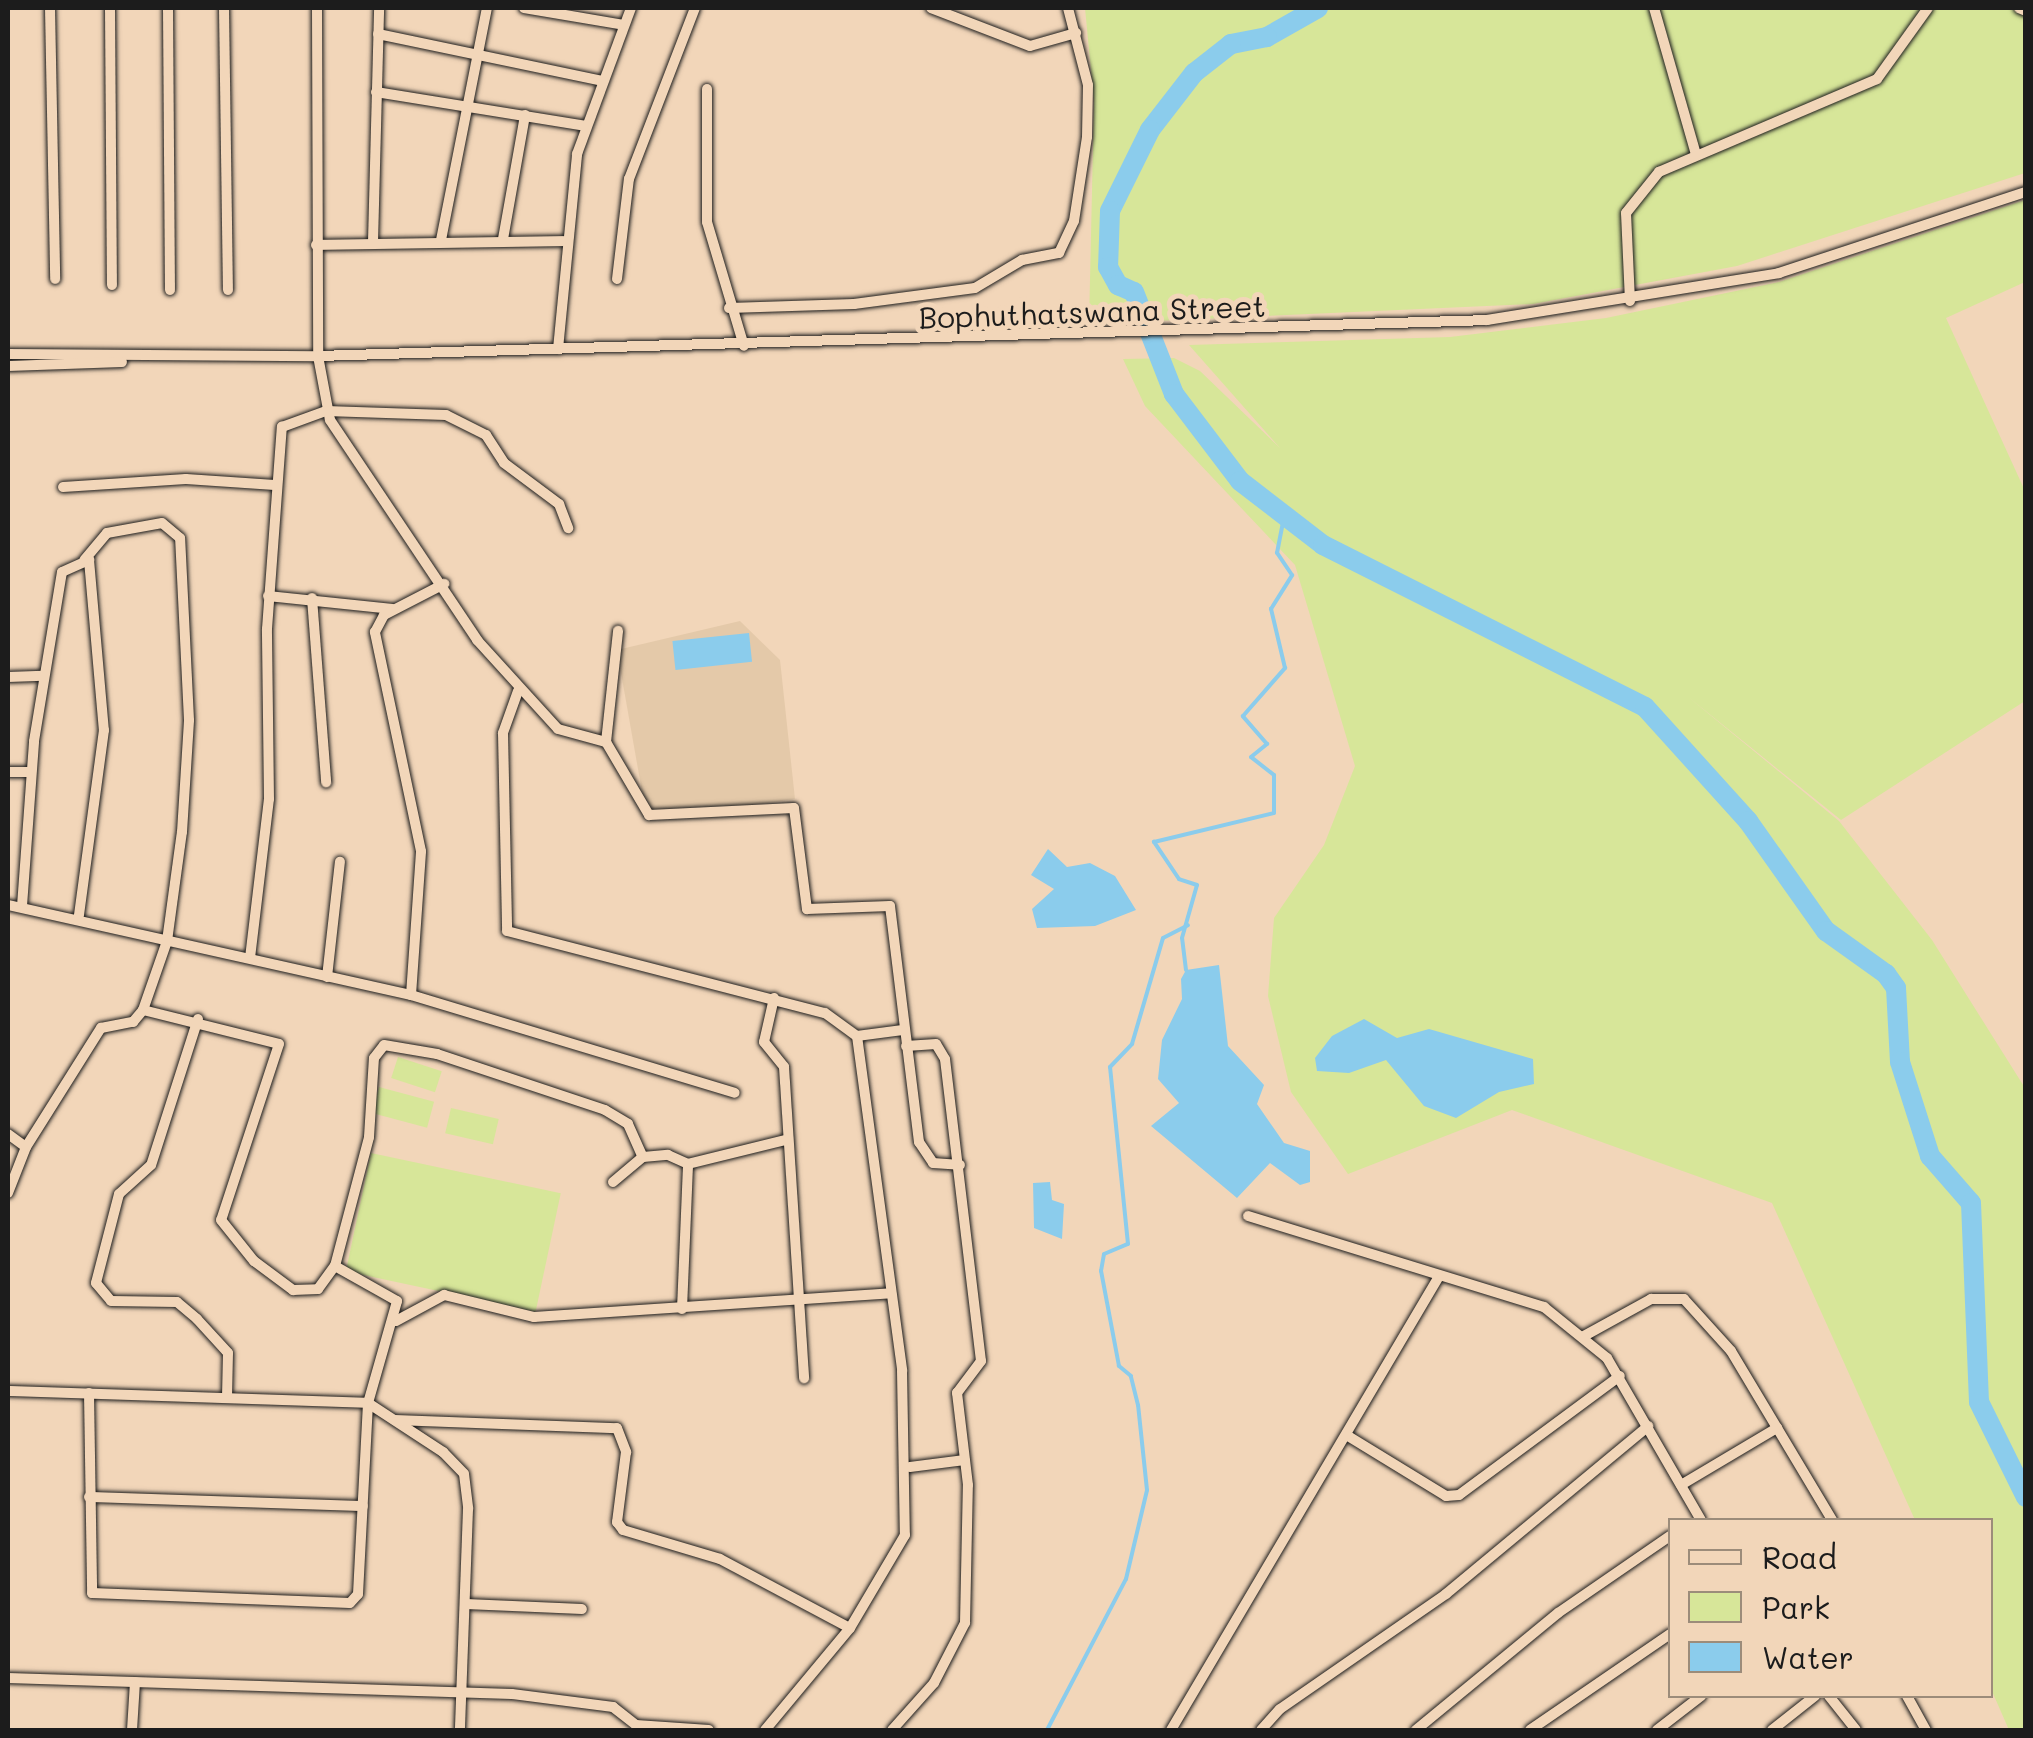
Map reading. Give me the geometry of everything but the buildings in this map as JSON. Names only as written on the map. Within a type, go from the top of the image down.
[{"type":"street","points":[[50,8],[55,280]]},
{"type":"street","points":[[110,8],[112,285]]},
{"type":"street","points":[[168,8],[170,290]]},
{"type":"street","points":[[224,8],[228,290]]},
{"type":"street","points":[[317,8],[318,356],[326,411],[518,691],[558,730],[606,742]]},
{"type":"street","points":[[373,242],[379,8]]},
{"type":"street","points":[[441,240],[487,8]]},
{"type":"street","points":[[524,8],[624,25]]},
{"type":"street","points":[[558,349],[564,240],[586,126],[632,8]]},
{"type":"street","points":[[617,279],[629,179],[695,8]]},
{"type":"street","points":[[931,8],[1030,46],[1076,33]]},
{"type":"street","points":[[729,308],[854,304],[975,288],[1022,260],[1059,253],[1074,220],[1087,136],[1088,84],[1067,8]]},
{"type":"street","points":[[1654,8],[1696,154]]},
{"type":"street","points":[[1630,301],[1626,213],[1659,172],[1878,79],[1928,8]]},
{"type":"street","points":[[2019,8],[2026,11]]},
{"type":"street","points":[[378,34],[602,81]]},
{"type":"street","points":[[707,89],[707,222],[729,308],[744,346]]},
{"type":"street","points":[[376,92],[586,126]]},
{"type":"street","points":[[503,240],[525,116]]},
{"type":"street","name":"Bophuthatswana Street","points":[[8,366],[142,359],[1200,334],[1487,320],[1630,301],[1862,252],[2026,192]]},
{"type":"street","points":[[316,245],[564,240]]},
{"type":"street","name":"Bophuthatswana Street","points":[[8,354],[142,359]]},
{"type":"street","points":[[250,958],[269,799],[268,596],[274,485],[282,427],[326,411],[462,422],[548,493],[568,528]]},
{"type":"street","points":[[63,487],[186,479],[274,485]]},
{"type":"street","points":[[8,1192],[26,1147],[102,1028],[133,1022],[144,1010],[167,941],[189,720],[180,538],[162,524],[107,534],[84,560],[62,572],[31,772],[22,906]]},
{"type":"street","points":[[79,916],[104,730],[95,570],[84,560]]},
{"type":"street","points":[[411,995],[424,886],[376,632],[392,609],[444,584]]},
{"type":"street","points":[[268,596],[392,609]]},
{"type":"street","points":[[312,598],[326,782]]},
{"type":"street","points":[[618,632],[606,742],[649,816],[794,808],[807,909],[890,906],[903,1030],[926,1159],[960,1164]]},
{"type":"street","points":[[8,677],[43,676]]},
{"type":"street","points":[[518,691],[504,733],[508,931],[826,1013],[857,1036],[903,1030]]},
{"type":"street","points":[[8,772],[31,772]]},
{"type":"street","points":[[327,977],[340,862]]},
{"type":"street","points":[[8,905],[79,916],[167,941],[411,995],[736,1093]]},
{"type":"street","points":[[774,998],[764,1042],[784,1067],[804,1378]]},
{"type":"street","points":[[144,1010],[198,1019],[280,1044],[222,1214],[226,1232],[293,1290],[318,1289],[335,1266],[369,1137],[374,1058],[384,1045],[437,1054],[605,1110],[628,1124],[643,1157]]},
{"type":"street","points":[[198,1019],[150,1165],[119,1194],[96,1283],[111,1301],[178,1302],[228,1353],[227,1397]]},
{"type":"street","points":[[765,1730],[850,1628],[905,1534],[910,1466],[857,1036]]},
{"type":"street","points":[[892,1730],[934,1683],[965,1623],[965,1460],[957,1393],[981,1361],[960,1164],[942,1046],[906,1046]]},
{"type":"street","points":[[8,1134],[26,1147]]},
{"type":"street","points":[[612,1182],[643,1157],[668,1155],[688,1164],[786,1140]]},
{"type":"street","points":[[682,1308],[688,1164]]},
{"type":"street","points":[[1248,1216],[1438,1278],[1524,1296],[1584,1336],[1620,1376],[1698,1518]]},
{"type":"street","points":[[89,1393],[88,1586],[111,1599],[350,1603],[358,1594],[368,1402],[396,1321],[392,1292],[335,1266]]},
{"type":"street","points":[[1171,1730],[1438,1278]]},
{"type":"street","points":[[396,1321],[444,1295],[534,1318],[797,1304],[891,1293]]},
{"type":"street","points":[[1584,1336],[1651,1299],[1684,1299],[1731,1351],[1831,1518]]},
{"type":"street","points":[[1348,1436],[1446,1496],[1458,1495],[1620,1376]]},
{"type":"street","points":[[8,1391],[368,1402],[394,1420],[464,1474],[466,1604],[460,1730]]},
{"type":"street","points":[[394,1420],[617,1428],[626,1452],[617,1522],[622,1530],[720,1558],[850,1628]]},
{"type":"street","points":[[1262,1730],[1280,1709],[1446,1594],[1648,1426]]},
{"type":"street","points":[[1681,1485],[1776,1428]]},
{"type":"street","points":[[910,1466],[965,1460]]},
{"type":"street","points":[[88,1497],[362,1506]]},
{"type":"street","points":[[1416,1730],[1558,1613],[1668,1537]]},
{"type":"street","points":[[466,1604],[582,1608]]},
{"type":"street","points":[[1530,1730],[1668,1635]]},
{"type":"street","points":[[8,1678],[464,1690],[613,1706],[636,1728],[709,1730]]},
{"type":"street","points":[[132,1730],[135,1682]]},
{"type":"street","points":[[1658,1730],[1698,1698]]},
{"type":"street","points":[[1772,1730],[1812,1698]]},
{"type":"street","points":[[1832,1698],[1856,1730]]},
{"type":"street","points":[[1908,1698],[1926,1730]]},
{"type":"shaded area","points":[[740,621],[780,660],[795,799],[647,820],[617,650]]},
{"type":"green space","points":[[1085,8],[2025,8],[2025,173],[1737,266],[1533,304],[1089,324],[1094,102]]},
{"type":"green space","points":[[2025,200],[2025,282],[1946,318],[2025,491],[2025,701],[1841,820],[1687,696],[1839,821],[1932,940],[2025,1088],[2025,1730],[2009,1730],[1993,1694],[1993,1518],[1914,1518],[1772,1203],[1512,1110],[1348,1174],[1291,1092],[1268,996],[1274,918],[1324,845],[1355,766],[1295,565],[1145,406],[1123,359],[1174,358],[1200,371],[1280,448],[1189,345],[1450,337],[1606,318],[1779,282]]},
{"type":"green space","points":[[398,1057],[442,1071],[435,1092],[391,1078]]},
{"type":"green space","points":[[379,1087],[434,1102],[427,1128],[372,1113]]},
{"type":"green space","points":[[451,1108],[499,1119],[493,1144],[445,1133]]},
{"type":"green space","points":[[371,1153],[561,1193],[536,1312],[346,1271]]},
{"type":"water","points":[[749,633],[752,662],[675,670],[672,641]]},
{"type":"water","points":[[1048,849],[1067,867],[1090,863],[1115,876],[1136,910],[1095,926],[1037,928],[1032,909],[1054,889],[1031,875]]},
{"type":"water","points":[[1219,965],[1228,1046],[1264,1085],[1257,1104],[1284,1143],[1310,1151],[1310,1182],[1300,1185],[1270,1163],[1237,1198],[1151,1126],[1179,1103],[1158,1079],[1162,1040],[1182,999],[1181,979],[1186,970]]},
{"type":"water","points":[[1364,1019],[1397,1038],[1429,1029],[1533,1059],[1534,1084],[1499,1092],[1456,1118],[1424,1106],[1386,1060],[1349,1073],[1317,1071],[1315,1058],[1332,1036]]},
{"type":"water","points":[[1050,1182],[1052,1200],[1064,1204],[1062,1239],[1034,1228],[1033,1183]]},
{"type":"waterway","points":[[1318,8],[1267,37],[1231,44],[1194,73],[1150,130],[1110,211],[1108,267],[1118,285],[1134,292],[1174,394],[1240,481],[1323,545],[1645,707],[1748,821],[1826,931],[1886,974],[1896,988],[1900,1062],[1930,1156],[1971,1203],[1979,1402],[2026,1497]]},
{"type":"waterway","points":[[1186,970],[1182,938],[1197,885],[1179,879],[1154,842],[1274,813],[1274,775],[1251,757],[1267,744],[1243,716],[1285,668],[1271,609],[1292,575],[1277,553],[1284,518]]},
{"type":"waterway","points":[[1047,1730],[1126,1579],[1147,1490],[1138,1405],[1131,1376],[1119,1366],[1101,1271],[1104,1254],[1128,1244],[1110,1067],[1132,1044],[1163,938],[1188,925]]}]
